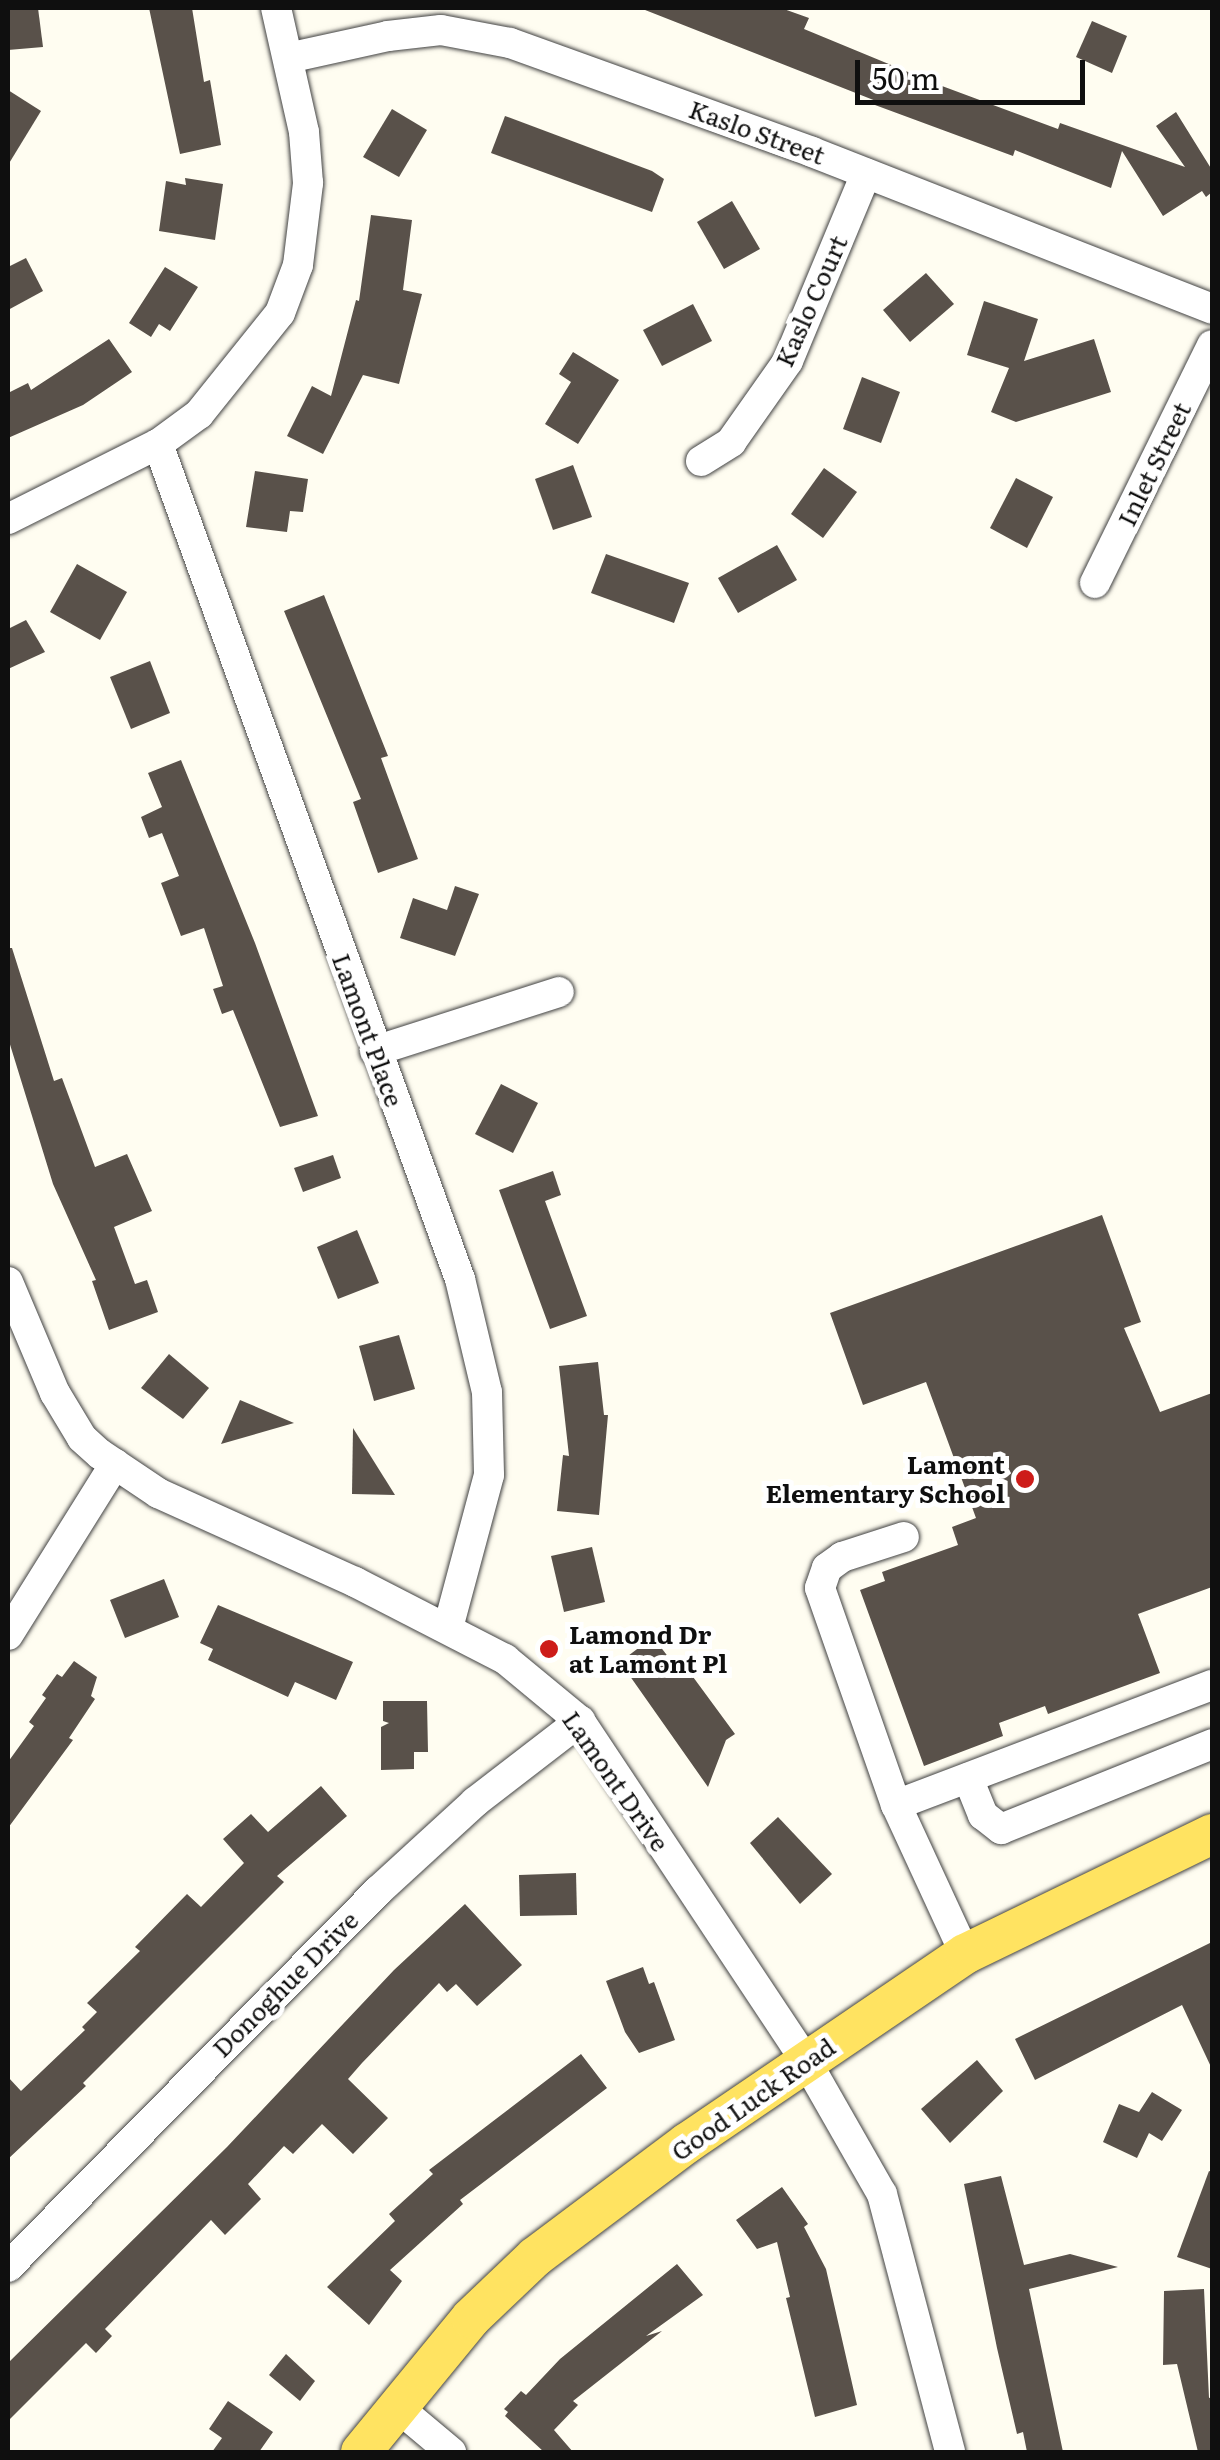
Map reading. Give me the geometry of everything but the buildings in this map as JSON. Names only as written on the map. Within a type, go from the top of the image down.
[{"type":"main road","name":"Good Luck Road","points":[[361,2452],[471,2318],[536,2257],[687,2143],[965,1954],[1212,1834]]},
{"type":"street","points":[[8,520],[158,444],[199,414],[280,313],[298,265],[308,184],[304,132],[276,8]]},
{"type":"street","name":"Kaslo Street","points":[[288,58],[388,36],[455,32],[527,49],[866,174],[1212,309]]},
{"type":"street","name":"Kaslo Court","points":[[701,461],[731,442],[788,361],[866,174]]},
{"type":"street","name":"Inlet Street","points":[[1095,584],[1212,345]]},
{"type":"street","name":"Lamont Place","points":[[158,444],[460,1279],[486,1392],[489,1474],[448,1628]]},
{"type":"street","points":[[375,1051],[559,992]]},
{"type":"street","name":"Lamont Drive","points":[[8,1282],[68,1415],[82,1438],[115,1464],[158,1493],[448,1628],[505,1660],[580,1721],[806,2061],[882,2194],[950,2452]]},
{"type":"street","points":[[8,1636],[115,1464]]},
{"type":"street","points":[[904,1537],[842,1557],[827,1568],[820,1588],[896,1805],[965,1954]]},
{"type":"street","points":[[896,1805],[1212,1685]]},
{"type":"street","name":"Donoghue Drive","points":[[8,2267],[378,1892],[475,1802],[580,1721]]},
{"type":"street","points":[[968,1778],[984,1815],[1001,1829],[1212,1744]]},
{"type":"street","points":[[396,2406],[451,2452]]},
{"type":"place","name":"Lamont Elementary School","points":[[1025,1479]]},
{"type":"place","name":"Lamond Dr at Lamont Pl","points":[[549,1649]]}]
